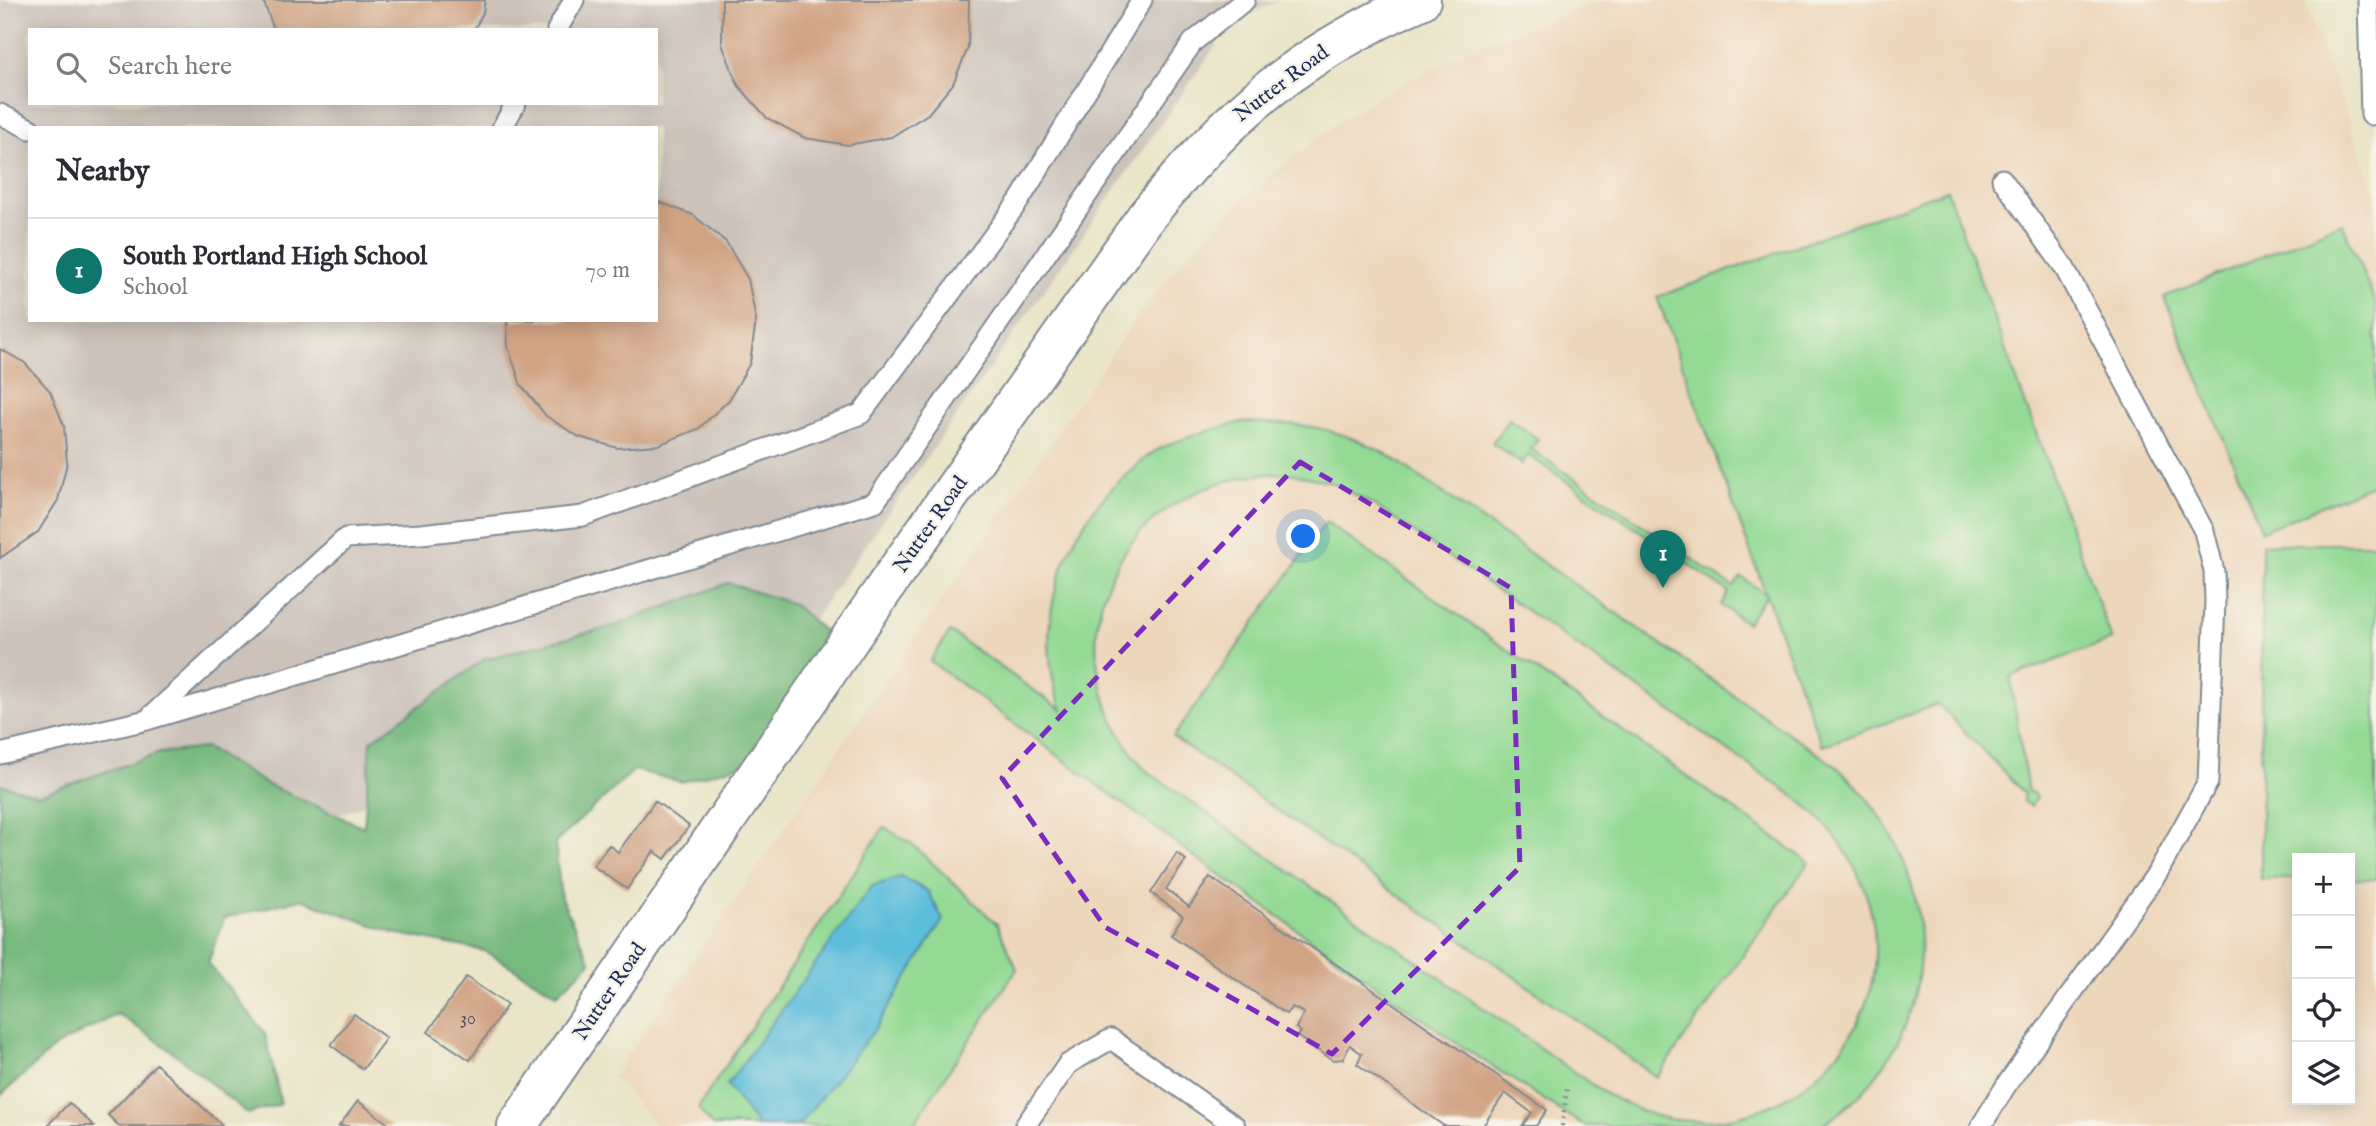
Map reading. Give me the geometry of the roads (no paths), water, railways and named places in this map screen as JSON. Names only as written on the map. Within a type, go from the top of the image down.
[{"type":"street","name":"Nutter Road","points":[[517,1126],[873,604],[1154,208],[1188,166],[1236,115],[1288,72],[1373,21],[1421,0]]},
{"type":"lane","points":[[558,28],[574,0]]},
{"type":"lane","points":[[147,719],[346,538],[421,534],[583,516],[861,414],[1019,201],[1142,0]]},
{"type":"lane","points":[[0,754],[147,719],[875,502],[1193,42],[1245,0]]},
{"type":"lane","points":[[2368,0],[2374,118]]},
{"type":"lane","points":[[2374,118],[2376,94]]},
{"type":"lane","points":[[503,126],[515,105]]},
{"type":"lane","points":[[0,114],[28,128]]},
{"type":"lane","points":[[1981,1126],[2007,1084],[2158,873],[2193,814],[2208,782],[2214,652],[2214,571],[2204,531],[2064,267],[2002,179]]},
{"type":"lane","points":[[1025,1126],[1068,1064],[1111,1038],[1235,1126]]},
{"type":"water","points":[[901,877],[928,891],[943,920],[873,1032],[798,1126],[758,1126],[727,1085],[872,886]]},
{"type":"place","name":"South Portland High School","points":[[1663,588]]}]
